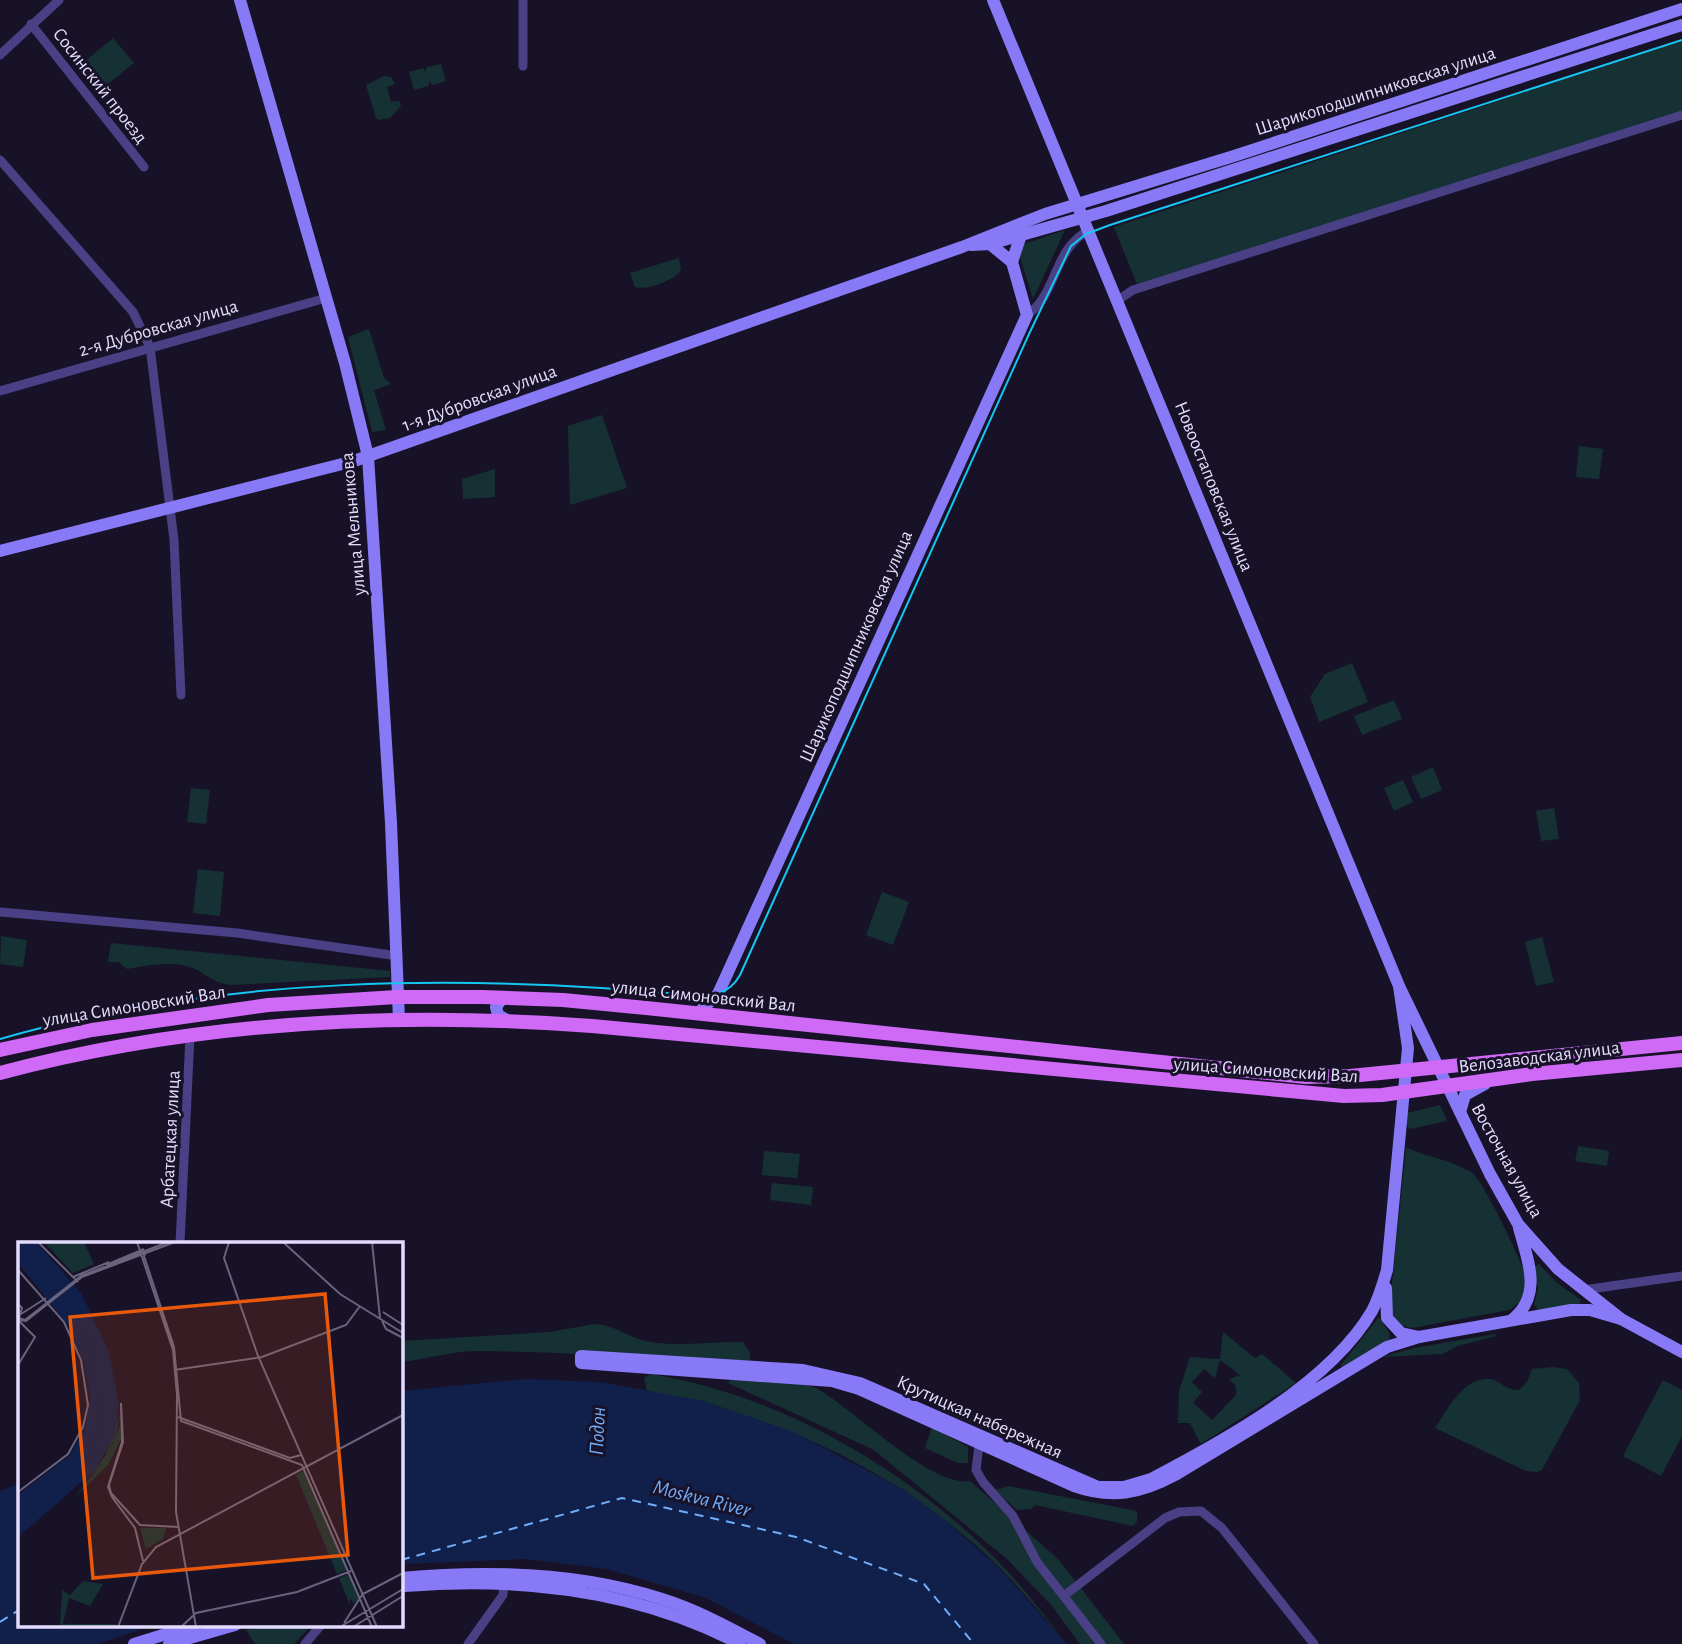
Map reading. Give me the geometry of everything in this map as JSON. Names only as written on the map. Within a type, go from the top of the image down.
[{"type":"main road","name":"улица Мельникова","points":[[240,0],[326,298],[368,456],[398,956],[399,1020]]},
{"type":"main road","name":"Новоостаповская улица","points":[[993,0],[1090,230],[1399,986],[1437,1066]]},
{"type":"main road","name":"Шарикоподшипниковская улица","points":[[1079,204],[1682,9]]},
{"type":"main road","name":"Шарикоподшипниковская улица","points":[[1084,217],[1682,25]]},
{"type":"main road","name":"1-я Дубровская улица","points":[[0,551],[170,510],[368,456],[1079,204]]},
{"type":"main road","name":"1-я Дубровская улица","points":[[962,247],[990,244],[1084,217]]},
{"type":"main road","points":[[1021,235],[1012,262],[1027,315]]},
{"type":"main road","points":[[990,244],[1012,262]]},
{"type":"main road","name":"Шарикоподшипниковская улица","points":[[718,994],[1027,315]]},
{"type":"main road","name":"Новоостаповская улица","points":[[1387,1270],[1408,1035],[1399,986]]},
{"type":"main road","points":[[697,1014],[718,994],[729,1018]]},
{"type":"main road","name":"улица Симоновский Вал","points":[[0,1050],[92,1030],[268,1005],[397,998],[508,998],[564,1000],[854,1029],[1261,1074],[1345,1076],[1405,1070]]},
{"type":"main road","points":[[507,1020],[498,1014],[496,1007],[501,1000],[508,998]]},
{"type":"main road","name":"улица Симоновский Вал","points":[[0,1073],[96,1051],[270,1026],[399,1020],[507,1020],[852,1049],[1245,1089],[1344,1096],[1402,1093]]},
{"type":"main road","points":[[852,1049],[860,1046],[863,1040],[862,1033],[854,1029]]},
{"type":"main road","name":"Велозаводская улица","points":[[1405,1070],[1682,1042]]},
{"type":"main road","name":"Велозаводская улица","points":[[1402,1093],[1494,1080],[1682,1060]]},
{"type":"main road","name":"Восточная улица","points":[[1437,1066],[1518,1224],[1558,1269],[1583,1290],[1621,1319],[1682,1352]]},
{"type":"main road","points":[[1460,1112],[1465,1095],[1494,1080]]},
{"type":"main road","points":[[1512,1321],[1527,1306],[1532,1286],[1518,1224]]},
{"type":"main road","points":[[1387,1270],[1387,1318],[1401,1333],[1419,1337]]},
{"type":"main road","name":"Крутицкая набережная","points":[[981,1441],[1098,1487],[1124,1487],[1151,1479],[1301,1388],[1329,1363],[1372,1311],[1387,1270]]},
{"type":"main road","name":"Восточная улица","points":[[1590,1310],[1621,1319]]},
{"type":"main road","name":"Крутицкая набережная","points":[[581,1359],[803,1370],[860,1383],[1086,1490],[1111,1495],[1153,1487],[1380,1350],[1419,1337],[1590,1310]]},
{"type":"main road","points":[[402,1578],[445,1574],[610,1596],[669,1613],[740,1644]]},
{"type":"main road","points":[[402,1586],[571,1579],[660,1598],[716,1621],[760,1644]]},
{"type":"main road","points":[[134,1644],[192,1626]]},
{"type":"main road","points":[[169,1644],[232,1626]]},
{"type":"street","points":[[0,55],[59,0]]},
{"type":"street","points":[[523,0],[523,66]]},
{"type":"street","name":"Сосинский проезд","points":[[31,24],[144,167]]},
{"type":"street","points":[[1118,300],[1135,290],[1682,115]]},
{"type":"street","points":[[0,160],[133,312],[150,346],[174,540],[181,695]]},
{"type":"street","name":"Шарикоподшипниковская улица","points":[[1027,315],[1043,299],[1070,244],[1090,230]]},
{"type":"street","name":"2-я Дубровская улица","points":[[0,391],[150,346],[326,298]]},
{"type":"street","points":[[0,912],[237,933],[398,956]]},
{"type":"street","points":[[727,1038],[719,1034],[717,1027],[721,1020],[729,1018]]},
{"type":"street","points":[[154,1020],[146,1024],[145,1032],[149,1038],[158,1041]]},
{"type":"street","points":[[92,1030],[102,1031],[108,1037],[106,1045],[96,1051]]},
{"type":"street","name":"Арбатецкая улица","points":[[180,1242],[190,1036]]},
{"type":"street","points":[[1344,1096],[1353,1092],[1356,1085],[1353,1079],[1345,1076]]},
{"type":"street","points":[[1583,1290],[1682,1276]]},
{"type":"street","points":[[981,1441],[976,1470],[979,1476],[1013,1516],[1037,1562],[1101,1644]]},
{"type":"street","points":[[1065,1595],[1165,1518],[1179,1511],[1201,1511],[1222,1528],[1314,1644]]},
{"type":"street","points":[[468,1644],[503,1595],[503,1580]]},
{"type":"street","points":[[305,1644],[319,1626]]},
{"type":"green space","points":[[113,38],[134,63],[99,91],[78,67]]},
{"type":"green space","points":[[1682,41],[1682,113],[1137,284],[1114,227]]},
{"type":"green space","points":[[441,64],[446,81],[432,85],[430,81],[428,86],[414,90],[409,72],[423,68],[425,72],[427,67]]},
{"type":"green space","points":[[384,76],[391,77],[395,84],[387,87],[391,102],[399,101],[401,106],[390,118],[379,120],[376,118],[366,85]]},
{"type":"green space","points":[[1065,230],[1033,299],[1020,257],[1024,244]]},
{"type":"green space","points":[[679,258],[681,270],[678,274],[653,286],[635,287],[630,273]]},
{"type":"green space","points":[[369,329],[384,378],[391,384],[374,390],[386,430],[372,432],[348,337]]},
{"type":"green space","points":[[602,415],[627,488],[570,505],[568,426]]},
{"type":"green space","points":[[1579,446],[1603,449],[1599,479],[1576,477]]},
{"type":"green space","points":[[495,469],[495,497],[463,499],[462,479]]},
{"type":"green space","points":[[1352,663],[1368,702],[1319,722],[1310,697],[1325,674]]},
{"type":"green space","points":[[1394,700],[1402,719],[1362,735],[1354,716]]},
{"type":"green space","points":[[1433,767],[1442,790],[1421,799],[1411,777]]},
{"type":"green space","points":[[1403,780],[1413,802],[1394,811],[1384,788]]},
{"type":"green space","points":[[191,788],[210,790],[206,824],[187,822]]},
{"type":"green space","points":[[1554,808],[1559,839],[1541,841],[1536,811]]},
{"type":"green space","points":[[198,869],[224,872],[220,916],[193,913]]},
{"type":"green space","points":[[882,892],[909,902],[893,945],[866,935]]},
{"type":"green space","points":[[1,936],[27,940],[23,967],[0,964]]},
{"type":"green space","points":[[1542,937],[1554,982],[1536,986],[1525,942]]},
{"type":"green space","points":[[111,943],[390,971],[390,977],[231,985],[216,981],[188,966],[171,964],[127,969],[118,962],[108,962]]},
{"type":"green space","points":[[1440,1105],[1447,1121],[1410,1129],[1405,1124],[1407,1113]]},
{"type":"green space","points":[[1578,1146],[1609,1151],[1607,1166],[1575,1161]]},
{"type":"green space","points":[[1406,1147],[1471,1172],[1484,1189],[1527,1277],[1523,1296],[1509,1310],[1412,1328],[1398,1325],[1389,1313]]},
{"type":"green space","points":[[764,1151],[800,1154],[797,1178],[762,1175]]},
{"type":"green space","points":[[772,1183],[813,1187],[811,1205],[770,1200]]},
{"type":"green space","points":[[1539,1264],[1557,1283],[1581,1300],[1579,1304],[1538,1311],[1534,1304],[1538,1289],[1533,1267]]},
{"type":"green space","points":[[1379,1317],[1390,1334],[1389,1342],[1343,1368],[1341,1365]]},
{"type":"green space","points":[[594,1324],[608,1326],[650,1342],[743,1342],[750,1353],[750,1363],[479,1351],[402,1362],[402,1341],[550,1332]]},
{"type":"green space","points":[[1223,1332],[1255,1358],[1262,1354],[1296,1383],[1201,1444],[1190,1423],[1178,1423],[1179,1391],[1190,1357],[1220,1359]],"holes":[[[1220,1360],[1240,1375],[1229,1379],[1236,1386],[1236,1395],[1212,1420],[1193,1403],[1202,1392],[1192,1382],[1204,1369],[1215,1378]]]},
{"type":"green space","points":[[1495,1334],[1496,1336],[1458,1346],[1442,1354],[1382,1357],[1414,1348]]},
{"type":"green space","points":[[1532,1369],[1567,1369],[1579,1383],[1580,1400],[1542,1470],[1526,1471],[1435,1428],[1457,1396],[1472,1383],[1490,1379],[1519,1390],[1527,1382]]},
{"type":"green space","points":[[650,1374],[698,1384],[792,1417],[881,1466],[961,1526],[997,1560],[1065,1641],[998,1566],[961,1533],[921,1503],[835,1452],[790,1432],[695,1401],[647,1391],[644,1378]]},
{"type":"green space","points":[[731,1379],[788,1382],[816,1388],[914,1460],[954,1480],[970,1481],[1059,1560],[1124,1644],[1080,1644],[1052,1606],[1007,1559],[874,1450],[728,1383]]},
{"type":"green space","points":[[1663,1380],[1682,1390],[1682,1436],[1661,1476],[1623,1456]]},
{"type":"green space","points":[[949,1404],[1025,1437],[1022,1445],[946,1412]]},
{"type":"green space","points":[[932,1427],[968,1447],[968,1463],[958,1463],[925,1448]]},
{"type":"green space","points":[[1008,1486],[1132,1510],[1137,1512],[1137,1521],[1133,1526],[1035,1505],[1031,1509],[1017,1510],[995,1490]]},
{"type":"green space","points":[[263,1626],[311,1626],[294,1644],[255,1644],[246,1630]]},
{"type":"water","points":[[525,1379],[600,1382],[704,1401],[791,1431],[903,1489],[946,1521],[998,1567],[1067,1644],[794,1644],[706,1598],[607,1569],[526,1559],[402,1564],[402,1391]]},
{"type":"water","points":[[18,1484],[18,1626],[151,1626],[98,1644],[0,1644],[0,1491]]},
{"type":"ferry route","points":[[402,1560],[622,1498],[796,1537],[924,1584],[974,1644]]},
{"type":"ferry route","points":[[0,1622],[18,1611]]},
{"type":"tram line","points":[[0,1039],[84,1018],[169,1002],[256,991],[431,983],[518,984],[699,995],[719,993],[731,987],[740,975],[1071,246],[1086,234],[1110,225],[1682,40]]},
{"type":"water label","name":"Подон","points":[[597,1431]]},
{"type":"water label","name":"Moskva River","points":[[702,1498]]}]
